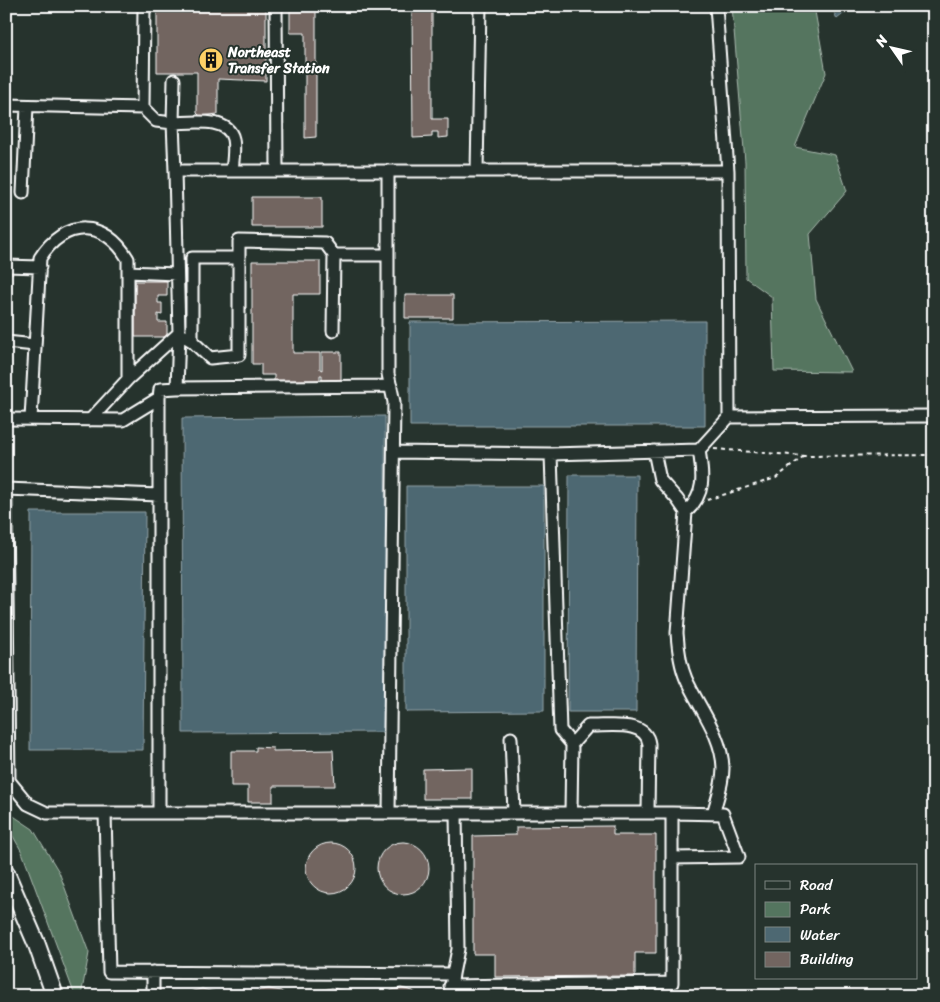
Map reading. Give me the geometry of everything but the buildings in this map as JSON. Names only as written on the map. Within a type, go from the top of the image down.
[{"type":"highway","points":[[6,873],[37,945],[55,996]]},
{"type":"lane","points":[[143,108],[144,6]]},
{"type":"lane","points":[[276,6],[277,171]]},
{"type":"lane","points":[[477,171],[480,6]]},
{"type":"lane","points":[[394,452],[551,454],[699,450],[729,418],[728,170],[716,6]]},
{"type":"lane","points":[[174,80],[173,123],[179,333],[177,388]]},
{"type":"lane","points":[[6,105],[143,108],[156,121],[218,124],[224,127],[233,139],[232,171]]},
{"type":"lane","points":[[23,193],[27,106]]},
{"type":"lane","points":[[175,171],[728,170]]},
{"type":"lane","points":[[388,171],[388,374],[394,402],[388,813]]},
{"type":"lane","points":[[31,419],[40,258],[48,245],[61,234],[76,229],[93,229],[108,235],[120,245],[128,259],[128,379]]},
{"type":"lane","points":[[179,333],[192,341],[210,358],[239,355],[239,241],[325,243],[334,255],[333,331]]},
{"type":"lane","points":[[334,255],[388,255]]},
{"type":"lane","points":[[192,341],[192,258],[239,258]]},
{"type":"lane","points":[[6,266],[40,267]]},
{"type":"lane","points":[[128,272],[176,274]]},
{"type":"lane","points":[[90,420],[128,379],[179,333]]},
{"type":"lane","points":[[6,342],[35,345]]},
{"type":"lane","points":[[159,813],[160,389],[391,386]]},
{"type":"lane","points":[[6,418],[123,420],[159,398]]},
{"type":"lane","points":[[729,418],[934,416]]},
{"type":"lane","points":[[699,450],[703,487],[689,509],[677,633],[678,651],[685,678],[712,729],[720,753],[723,779],[713,814]]},
{"type":"lane","points":[[654,452],[660,480],[684,507],[689,509]]},
{"type":"lane","points":[[551,454],[560,730],[572,744]]},
{"type":"lane","points":[[6,489],[159,495]]},
{"type":"lane","points":[[6,501],[7,778],[20,797],[37,810],[47,813],[648,812],[723,814],[740,856],[672,858]]},
{"type":"lane","points":[[571,812],[572,744],[588,726],[638,728],[643,730],[649,744],[648,812]]},
{"type":"lane","points":[[511,738],[514,813]]},
{"type":"lane","points":[[105,813],[109,972],[453,974]]},
{"type":"lane","points":[[456,813],[458,949],[450,991],[672,982],[672,813]]},
{"type":"lane","points":[[153,972],[153,996]]},
{"type":"path","points":[[699,450],[726,448],[804,456],[934,456]]},
{"type":"path","points":[[689,509],[776,478],[804,456]]},
{"type":"shaded area","points":[[439,990],[934,990],[934,996],[439,996]]},
{"type":"green space","points":[[732,6],[814,6],[826,73],[795,147],[835,155],[847,191],[810,234],[816,299],[852,372],[774,371],[772,297],[746,278],[745,162]]},
{"type":"green space","points":[[6,811],[33,829],[59,872],[89,953],[81,996],[74,993],[22,852],[6,824]]},
{"type":"water","points":[[831,6],[853,6],[837,19]]},
{"type":"water","points":[[705,321],[705,426],[410,426],[410,322]]},
{"type":"water","points":[[385,416],[386,732],[183,733],[182,418]]},
{"type":"water","points":[[569,475],[637,475],[636,712],[568,712]]},
{"type":"water","points":[[406,486],[544,486],[544,711],[406,712]]},
{"type":"water","points":[[31,512],[145,512],[143,750],[30,750]]},
{"type":"place","name":"Northeast Transfer Station","points":[[211,60]]}]
